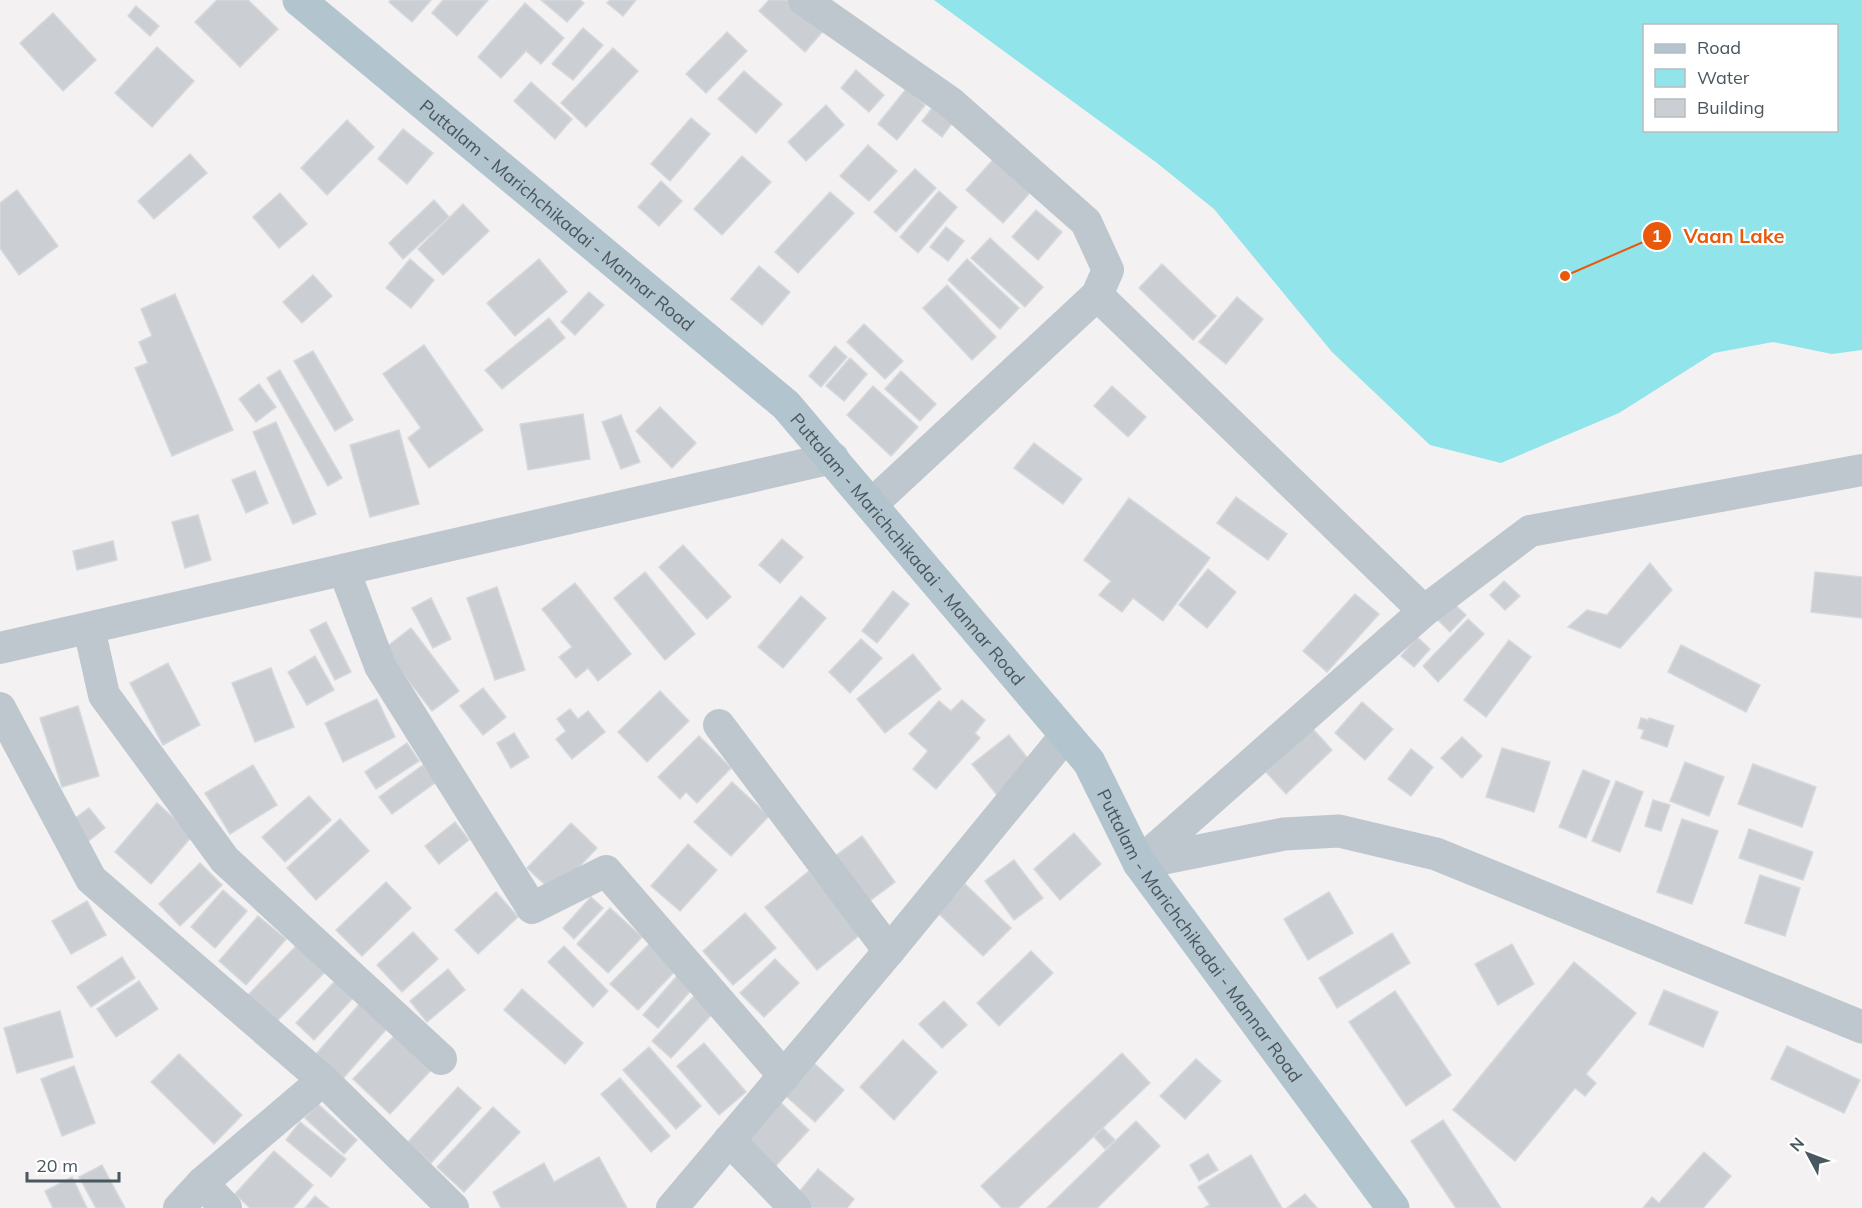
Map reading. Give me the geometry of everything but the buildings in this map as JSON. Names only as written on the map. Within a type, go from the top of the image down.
[{"type":"main road","name":"Puttalam - Marichchikadai - Mannar Road","points":[[299,0],[786,405],[1089,762],[1139,863],[1393,1208]]},
{"type":"street","points":[[804,0],[950,102],[1086,222],[1108,270],[1097,296],[871,505]]},
{"type":"street","points":[[1097,296],[1424,611]]},
{"type":"street","points":[[0,648],[833,458]]},
{"type":"street","points":[[1139,863],[1424,611],[1530,531],[1862,471]]},
{"type":"street","points":[[344,570],[380,666],[532,908],[606,871],[784,1076]]},
{"type":"street","points":[[89,628],[104,695],[225,860],[441,1059]]},
{"type":"street","points":[[0,708],[91,879],[322,1080],[453,1208]]},
{"type":"street","points":[[719,725],[889,951]]},
{"type":"street","points":[[672,1208],[889,951],[1066,735]]},
{"type":"street","points":[[1139,863],[1284,834],[1339,831],[1436,854],[1862,1027]]},
{"type":"street","points":[[179,1208],[202,1183],[322,1080]]},
{"type":"street","points":[[729,1140],[795,1208]]},
{"type":"street","points":[[202,1183],[226,1208]]},
{"type":"water","points":[[934,0],[1862,0],[1862,350],[1832,354],[1773,342],[1714,353],[1619,413],[1501,463],[1430,445],[1332,352],[1214,209],[1157,163]]},
{"type":"place","name":"Vaan Lake","points":[[1565,276]]}]
